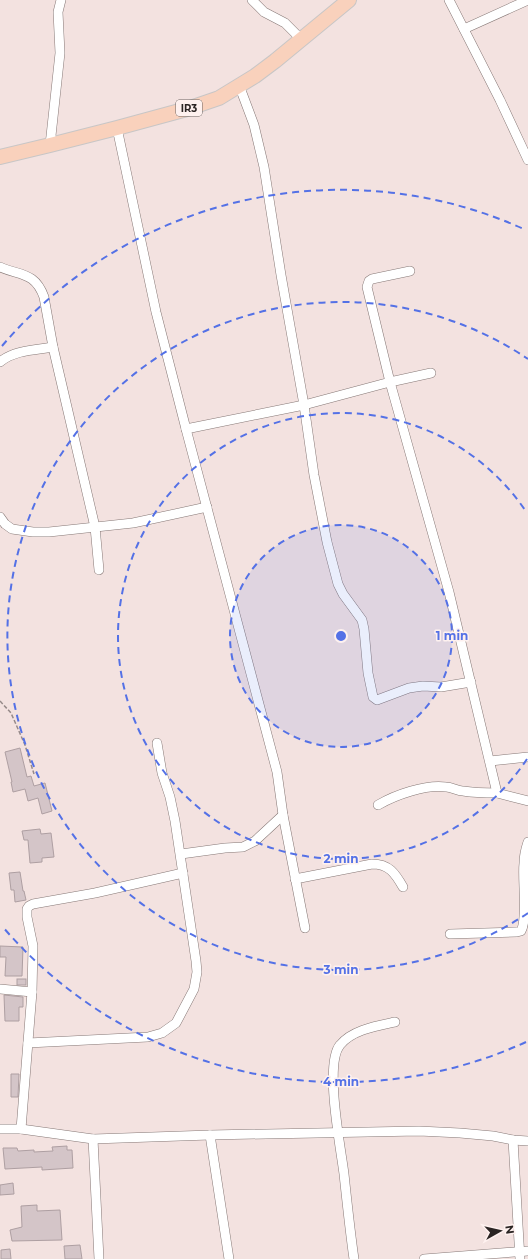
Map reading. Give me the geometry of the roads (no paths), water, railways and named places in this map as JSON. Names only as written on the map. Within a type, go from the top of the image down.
[{"type":"main road","name":"IR3","points":[[0,157],[117,128],[204,104],[218,98],[255,76],[302,40],[341,2]]},
{"type":"street","points":[[50,145],[60,53],[58,12],[60,0]]},
{"type":"street","points":[[252,0],[264,12],[285,23],[302,40]]},
{"type":"street","points":[[449,0],[500,100],[528,160]]},
{"type":"street","points":[[464,29],[528,0]]},
{"type":"street","points":[[239,85],[254,125],[264,167],[314,475],[327,542],[338,584],[343,594],[362,620],[368,673],[374,697],[377,700],[382,699],[396,692],[409,688],[424,686],[441,687],[471,682]]},
{"type":"street","points":[[117,128],[156,312],[277,772],[283,815],[305,928]]},
{"type":"street","points":[[0,266],[27,275],[36,281],[42,290],[53,347],[95,527],[99,570]]},
{"type":"street","points":[[410,271],[372,279],[369,281],[367,287],[390,382],[449,592],[497,793]]},
{"type":"street","points":[[0,362],[11,355],[53,347]]},
{"type":"street","points":[[186,429],[304,406],[390,382],[431,373]]},
{"type":"street","points":[[0,517],[5,524],[12,529],[20,531],[49,532],[133,523],[207,507]]},
{"type":"street","points":[[28,1043],[148,1037],[162,1033],[176,1023],[194,989],[197,972],[184,872],[170,797],[162,773],[156,743]]},
{"type":"street","points":[[490,761],[528,757]]},
{"type":"street","points":[[378,805],[399,795],[437,786],[462,791],[497,793],[528,801]]},
{"type":"street","points":[[181,854],[243,847],[255,841],[283,815]]},
{"type":"street","points":[[450,934],[521,931],[523,924],[524,862],[528,842]]},
{"type":"street","points":[[295,879],[372,864],[381,864],[396,875],[402,887]]},
{"type":"street","points":[[21,1129],[32,992],[33,946],[27,917],[27,909],[33,904],[95,893],[184,872]]},
{"type":"street","points":[[0,989],[32,992]]},
{"type":"street","points":[[350,1259],[343,1166],[337,1133],[333,1087],[335,1052],[346,1040],[359,1032],[395,1022]]},
{"type":"street","points":[[0,1129],[21,1129],[93,1139],[337,1133],[359,1131],[419,1131],[460,1132],[528,1141]]},
{"type":"street","points":[[210,1135],[229,1259]]},
{"type":"street","points":[[93,1139],[99,1259]]},
{"type":"street","points":[[424,1259],[523,1254],[513,1140]]}]
